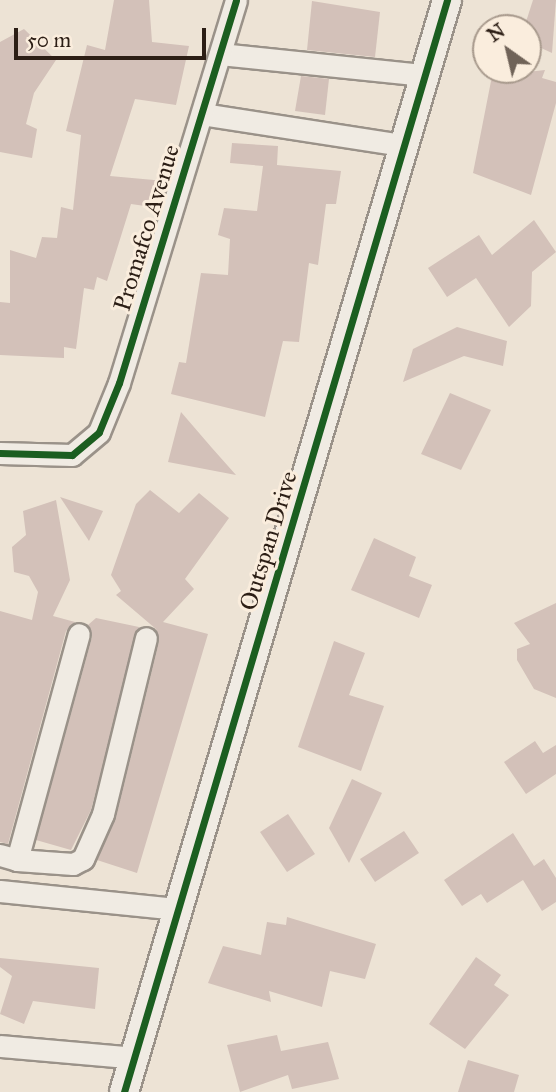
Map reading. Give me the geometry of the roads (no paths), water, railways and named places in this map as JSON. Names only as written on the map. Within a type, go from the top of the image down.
[{"type":"street","name":"Promafco Avenue","points":[[0,453],[72,455],[99,432],[119,383],[236,0]]},
{"type":"street","name":"Outspan Drive","points":[[124,1092],[422,75],[447,0]]},
{"type":"street","points":[[220,54],[422,75]]},
{"type":"street","points":[[201,114],[309,127],[403,145]]},
{"type":"street","points":[[79,634],[9,858],[73,864],[83,859],[103,814],[146,638]]},
{"type":"street","points":[[0,891],[178,909]]},
{"type":"street","points":[[0,1046],[136,1058]]}]
